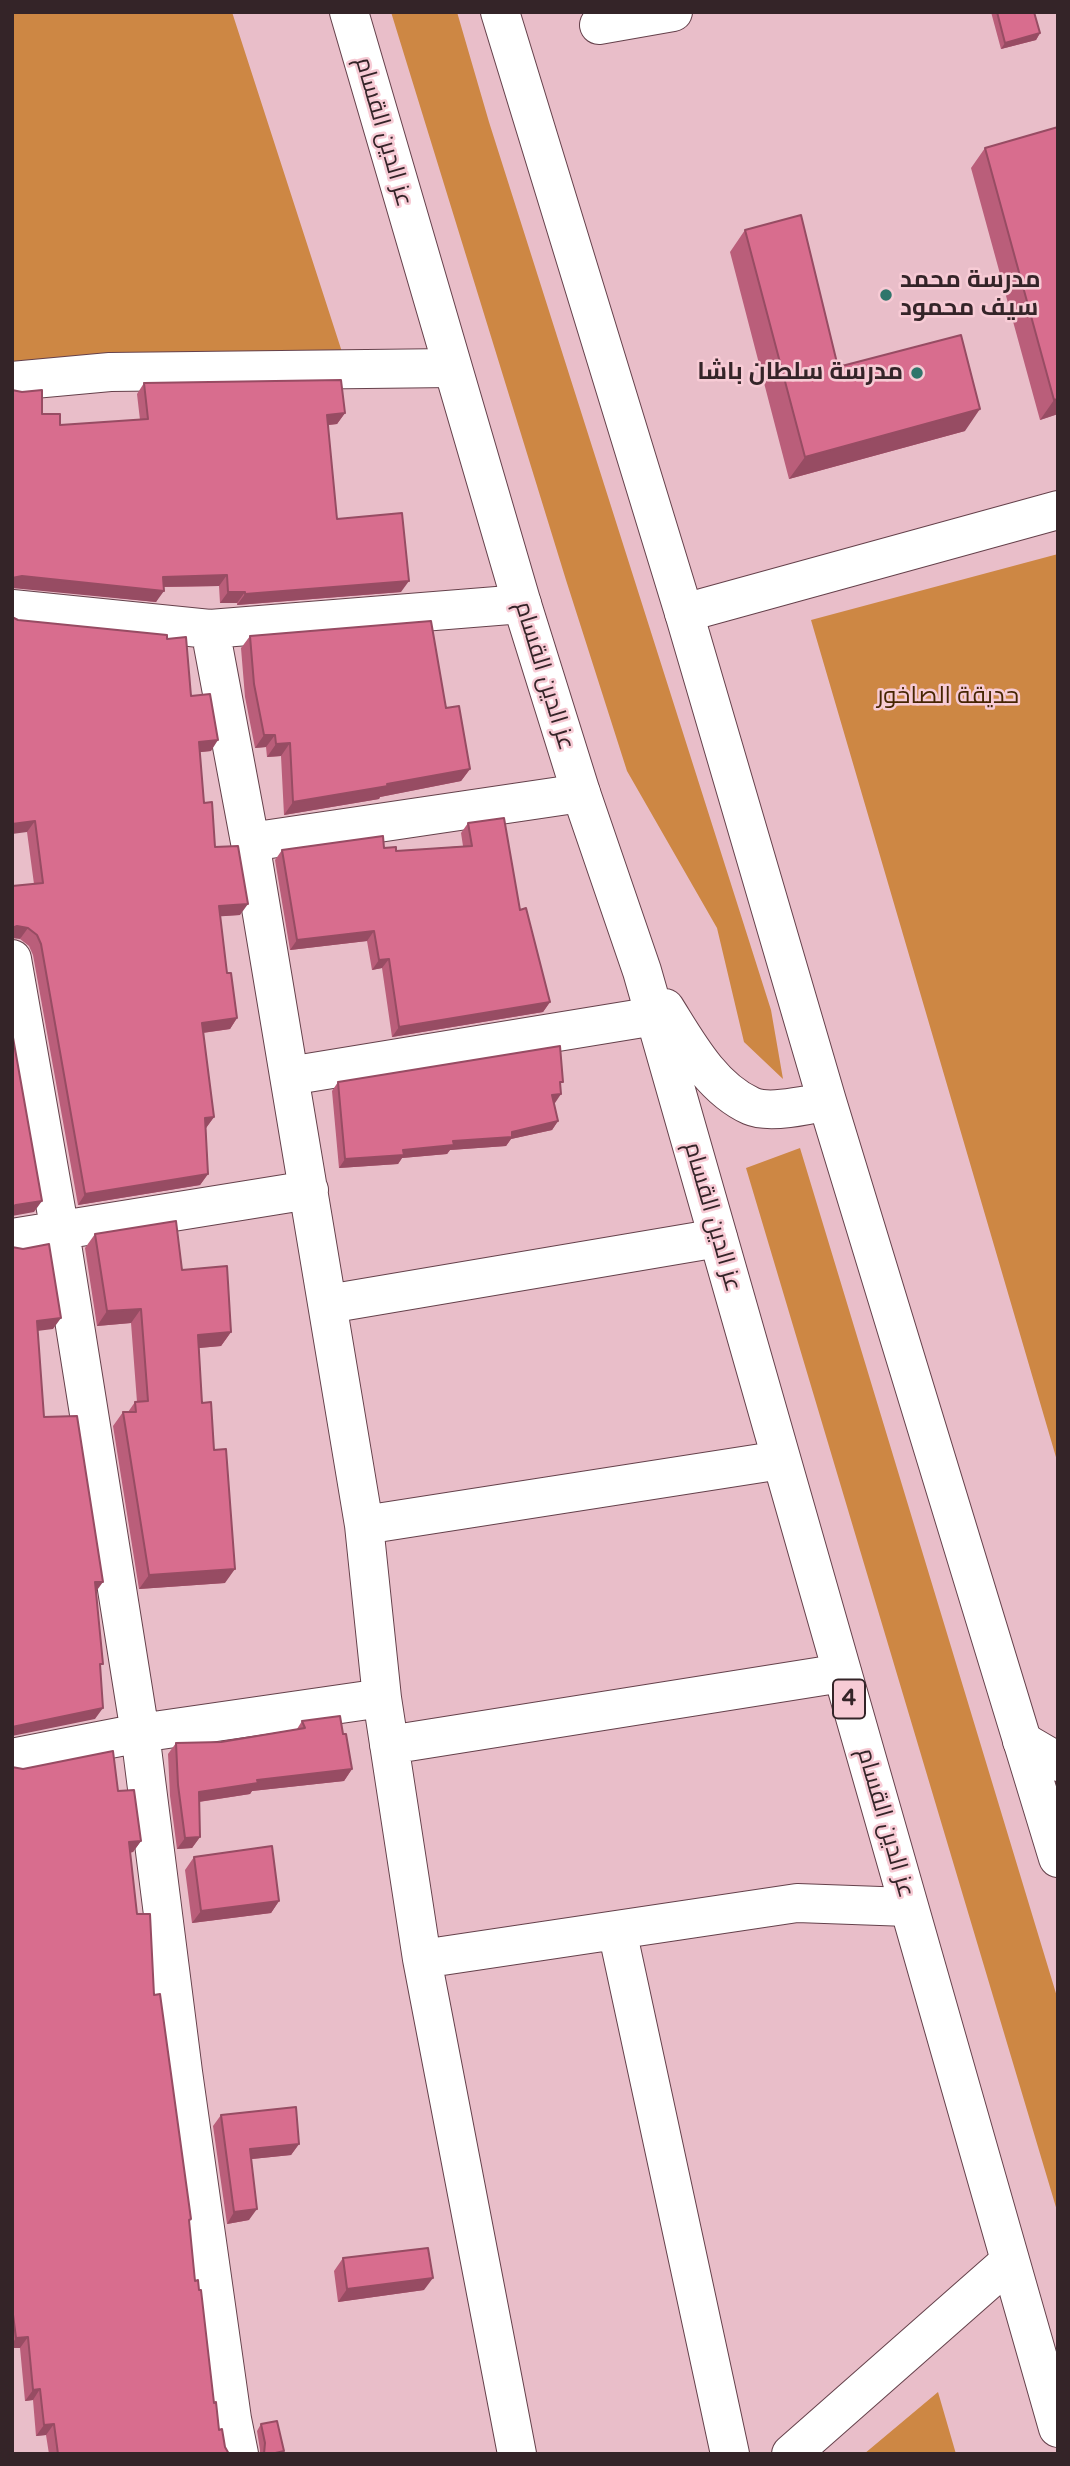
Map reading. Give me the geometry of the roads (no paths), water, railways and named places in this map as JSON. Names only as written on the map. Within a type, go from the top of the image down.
[{"type":"main road","name":"عز الدين القسام","points":[[349,12],[522,604],[581,793],[642,971],[1058,2428]]},
{"type":"main road","points":[[500,12],[684,613],[827,1101],[1058,1858]]},
{"type":"main road","points":[[599,25],[673,12]]},
{"type":"main road","points":[[12,381],[110,372],[452,368]]},
{"type":"main road","points":[[684,613],[1058,510]]},
{"type":"main road","points":[[12,609],[210,629],[522,604]]},
{"type":"main road","points":[[210,629],[250,842],[364,1525],[382,1698],[422,1959],[517,2454]]},
{"type":"main road","points":[[250,842],[581,793]]},
{"type":"main road","points":[[12,959],[60,1232],[140,1733],[183,2072],[239,2454]]},
{"type":"main road","points":[[642,971],[691,1050],[720,1084],[753,1107],[795,1108],[827,1101]]},
{"type":"main road","points":[[289,1076],[655,1016]]},
{"type":"main road","points":[[12,1238],[309,1190]]},
{"type":"main road","points":[[328,1304],[718,1238]]},
{"type":"main road","points":[[364,1525],[781,1460]]},
{"type":"main road","points":[[389,1745],[842,1674]]},
{"type":"main road","points":[[12,1758],[140,1733],[382,1698]]},
{"type":"main road","points":[[1022,1741],[1058,1762]]},
{"type":"main road","points":[[422,1959],[797,1903],[908,1907]]},
{"type":"main road","points":[[617,1930],[730,2454]]},
{"type":"main road","points":[[791,2454],[1009,2262]]},
{"type":"place","name":"مدرسة محمد سيف محمود","points":[[886,295]]},
{"type":"place","name":"مدرسة سلطان باشا","points":[[917,373]]},
{"type":"park label","name":"حديقة الصاخور","points":[[948,697]]}]
